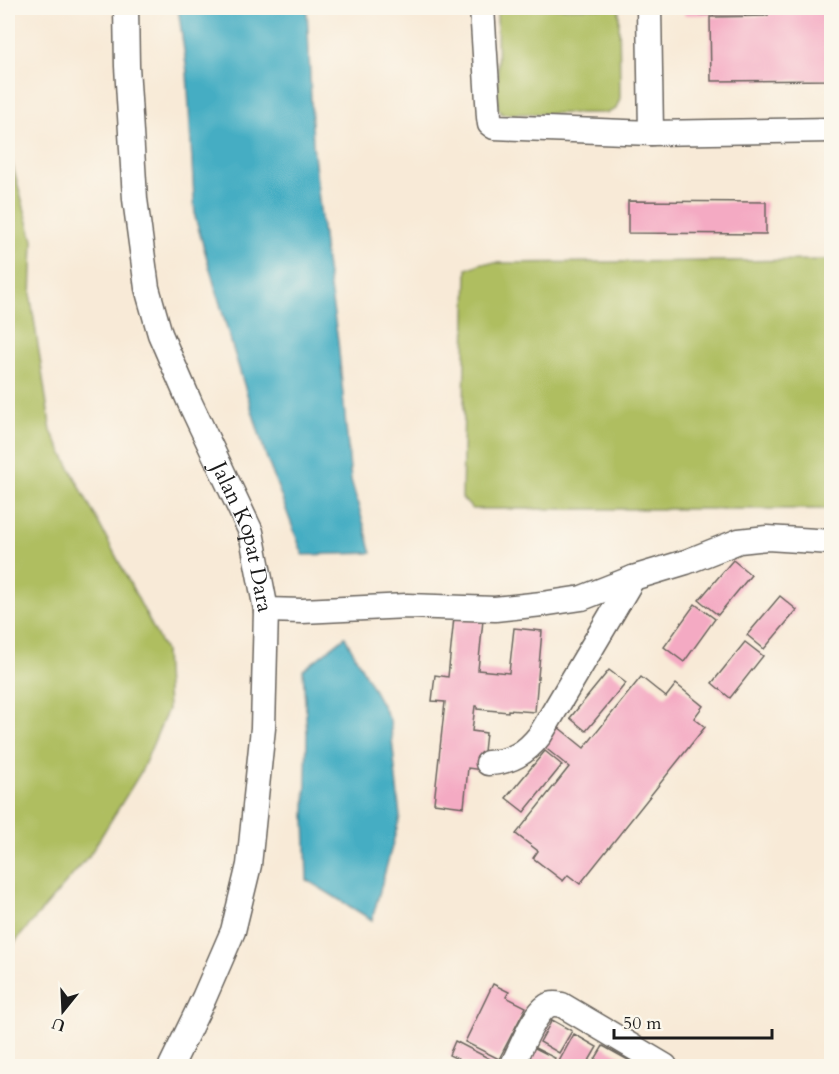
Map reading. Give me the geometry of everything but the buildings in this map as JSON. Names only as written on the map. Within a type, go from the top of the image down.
[{"type":"street","name":"Jalan Kopat Dara","points":[[126,8],[135,199],[147,288],[164,344],[251,532],[266,610],[263,728],[249,865],[233,931],[171,1066]]},
{"type":"street","points":[[482,8],[489,117],[490,124],[495,127],[651,133],[831,130]]},
{"type":"street","points":[[649,8],[651,133]]},
{"type":"street","points":[[266,610],[302,611],[407,606],[495,609],[542,604],[582,598],[739,541],[767,538],[831,542]]},
{"type":"street","points":[[488,763],[502,762],[517,756],[529,749],[540,735],[633,578]]},
{"type":"street","points":[[512,1066],[538,1015],[547,1006],[554,1004],[562,1005],[665,1066]]},
{"type":"green space","points":[[497,8],[619,8],[620,98],[616,109],[607,113],[502,114],[498,108]]},
{"type":"green space","points":[[8,149],[33,240],[31,299],[51,431],[165,651],[168,709],[141,772],[89,856],[8,950]]},
{"type":"green space","points":[[831,260],[831,509],[472,509],[462,498],[467,269],[482,263]]},
{"type":"water","points":[[178,8],[307,8],[313,145],[325,255],[338,341],[351,480],[372,553],[303,555],[266,456],[195,217],[187,72]]},
{"type":"water","points":[[345,637],[390,720],[400,817],[372,920],[307,880],[305,817],[307,734],[303,670]]}]
